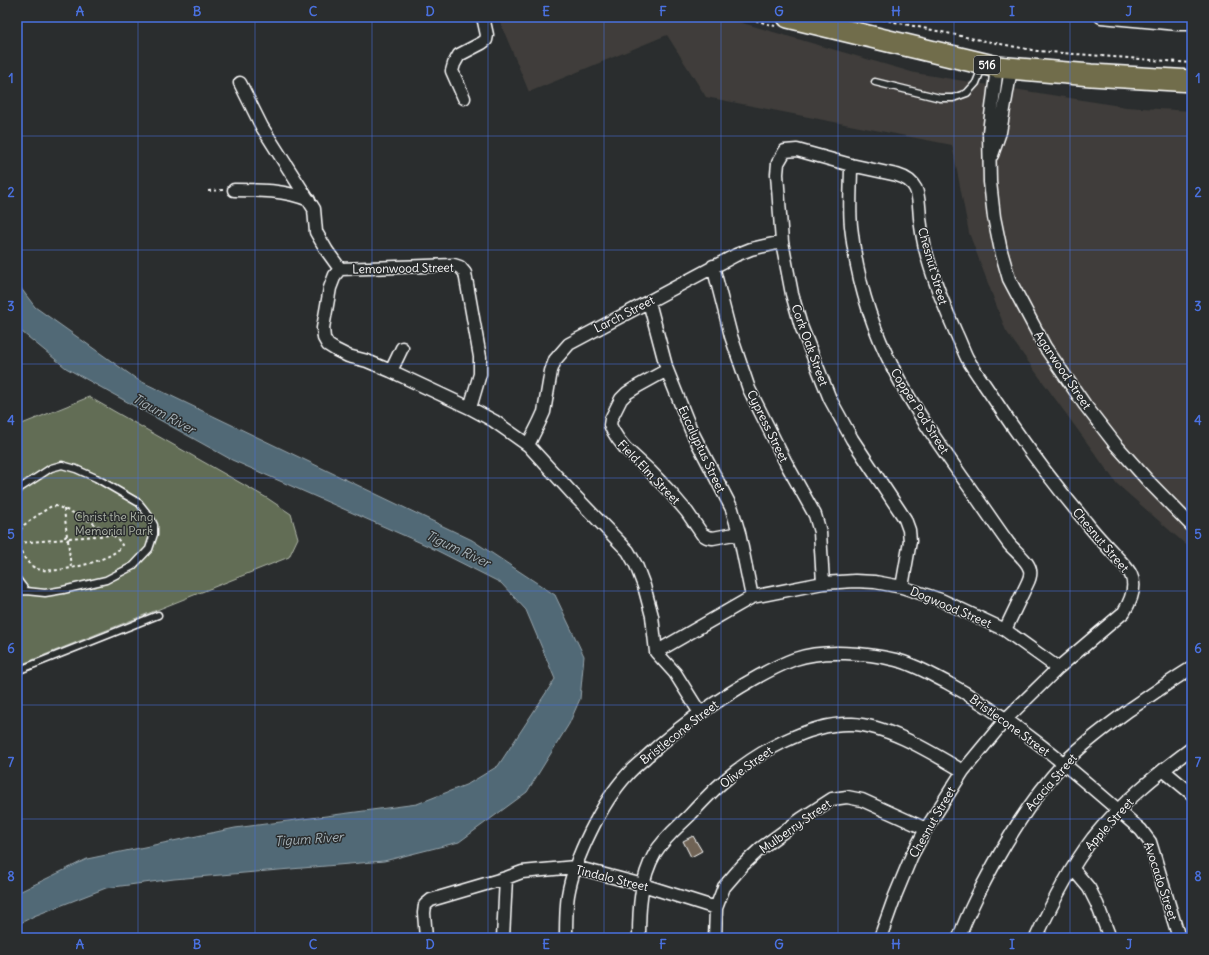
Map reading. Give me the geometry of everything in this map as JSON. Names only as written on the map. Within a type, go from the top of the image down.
[{"type":"highway","name":"516","points":[[788,17],[997,67],[1091,76],[1192,81]]},
{"type":"street","points":[[464,98],[452,72],[454,64],[459,56],[486,40],[487,35],[483,17]]},
{"type":"street","points":[[1101,17],[1177,20],[1192,24]]},
{"type":"street","name":"Agarwood Street","points":[[997,67],[989,132],[991,188],[994,217],[1009,279],[1045,347],[1085,405],[1116,446],[1192,526]]},
{"type":"street","points":[[240,84],[262,127],[314,209],[316,232],[340,269]]},
{"type":"street","name":"Cork Oak Street","points":[[851,165],[797,150],[785,151],[778,163],[777,174],[782,242],[792,294],[801,326],[830,399],[852,440],[905,519],[909,530],[910,541],[902,586]]},
{"type":"street","name":"Copper Pod Street","points":[[851,165],[850,224],[854,253],[864,294],[880,341],[894,370],[917,410],[955,467],[1030,570],[1030,576],[1027,584],[1005,630]]},
{"type":"street","name":"Chesnut Street","points":[[851,165],[905,177],[916,189],[926,250],[936,284],[948,317],[967,358],[1018,435],[1091,528],[1124,565],[1131,575],[1133,582],[1132,594],[1124,612],[1058,668],[1006,719],[963,771],[926,829],[912,855],[880,938]]},
{"type":"street","points":[[234,190],[279,192],[300,196],[309,200]]},
{"type":"street","name":"Larch Street","points":[[528,445],[544,412],[554,360],[569,344],[583,335],[649,302],[713,266],[751,249],[782,242]]},
{"type":"street","name":"Lemonwood Street","points":[[470,408],[480,374],[480,363],[466,273],[454,265],[340,269],[335,275],[330,288],[323,328],[324,338],[328,344],[348,356],[367,361],[391,371],[470,408],[494,421],[528,445],[628,551],[636,565],[644,586],[650,608],[656,652]]},
{"type":"street","name":"Cypress Street","points":[[713,266],[731,336],[749,389],[786,463],[815,514],[820,532],[823,582]]},
{"type":"street","name":"Eucalyptus Street","points":[[649,302],[667,370],[691,430],[732,509],[739,533],[752,598]]},
{"type":"street","points":[[391,371],[402,348]]},
{"type":"street","name":"Field Elm Street","points":[[667,370],[627,393],[621,399],[610,425],[625,448],[670,492],[687,512],[702,534],[713,538],[739,533]]},
{"type":"street","name":"Dogwood Street","points":[[656,652],[752,598],[823,582],[854,580],[902,586],[941,600],[1005,630],[1058,668]]},
{"type":"street","points":[[656,652],[675,672],[700,713]]},
{"type":"street","name":"Bristlecone Street","points":[[566,938],[568,894],[575,867],[586,841],[606,802],[626,775],[657,747],[700,713],[732,691],[795,659],[817,654],[867,654],[898,660],[925,671],[974,698],[1006,719],[1063,764]]},
{"type":"street","name":"Acacia Street","points":[[959,938],[966,918],[1011,833],[1034,799],[1063,764],[1100,731],[1192,668]]},
{"type":"street","name":"Olive Street","points":[[639,938],[639,912],[643,884],[655,853],[664,839],[725,780],[755,758],[780,743],[834,724],[853,724],[880,729],[919,745],[963,771]]},
{"type":"street","name":"Apple Street","points":[[1036,938],[1055,899],[1094,838],[1118,810],[1163,770],[1192,748]]},
{"type":"street","name":"Avocado Street","points":[[1063,764],[1141,830],[1150,842],[1179,938]]},
{"type":"street","points":[[1163,770],[1192,794]]},
{"type":"street","name":"Mulberry Street","points":[[715,938],[716,908],[724,887],[743,865],[761,848],[832,799],[847,797],[862,800],[926,829]]},
{"type":"street","name":"Tindalo Street","points":[[426,938],[424,913],[425,905],[431,900],[522,872],[575,867],[643,884],[716,908]]},
{"type":"street","points":[[1073,869],[1089,888],[1110,938]]},
{"type":"street","points":[[503,938],[506,878]]},
{"type":"lane","points":[[875,82],[940,98],[953,98],[967,92],[997,67]]},
{"type":"lane","points":[[17,490],[52,468],[62,465],[76,469],[96,478],[139,503],[150,517],[154,525],[154,534],[149,549],[133,566],[106,580],[64,590],[17,592]]},
{"type":"lane","points":[[17,579],[26,591]]},
{"type":"lane","points":[[17,671],[158,615]]},
{"type":"path","points":[[871,17],[1037,51],[1192,63]]},
{"type":"path","points":[[208,191],[234,190]]},
{"type":"path","points":[[17,535],[24,525],[50,507],[56,506],[79,515],[117,538],[122,545],[119,550],[97,562],[71,568],[41,570],[27,562],[17,541],[112,535]]},
{"type":"path","points":[[64,509],[71,568]]},
{"type":"shaded area","points":[[498,17],[722,17],[915,73],[1126,107],[1192,111],[1192,550],[1117,484],[1006,331],[969,233],[952,145],[706,97],[667,35],[529,92]]},
{"type":"green space","name":"Christ the King Memorial Park","points":[[89,397],[267,498],[291,514],[298,538],[289,557],[17,666],[17,426]]},
{"type":"water","name":"Tigum River","points":[[17,283],[35,307],[138,380],[472,540],[555,595],[584,656],[580,699],[569,724],[527,792],[459,842],[384,861],[174,879],[106,888],[34,916],[17,925],[17,893],[87,859],[235,828],[417,804],[468,784],[498,766],[555,679],[526,610],[501,583],[428,546],[232,460],[66,368],[17,328]]},
{"type":"building","points":[[693,836],[702,851],[691,857],[683,841]]}]
